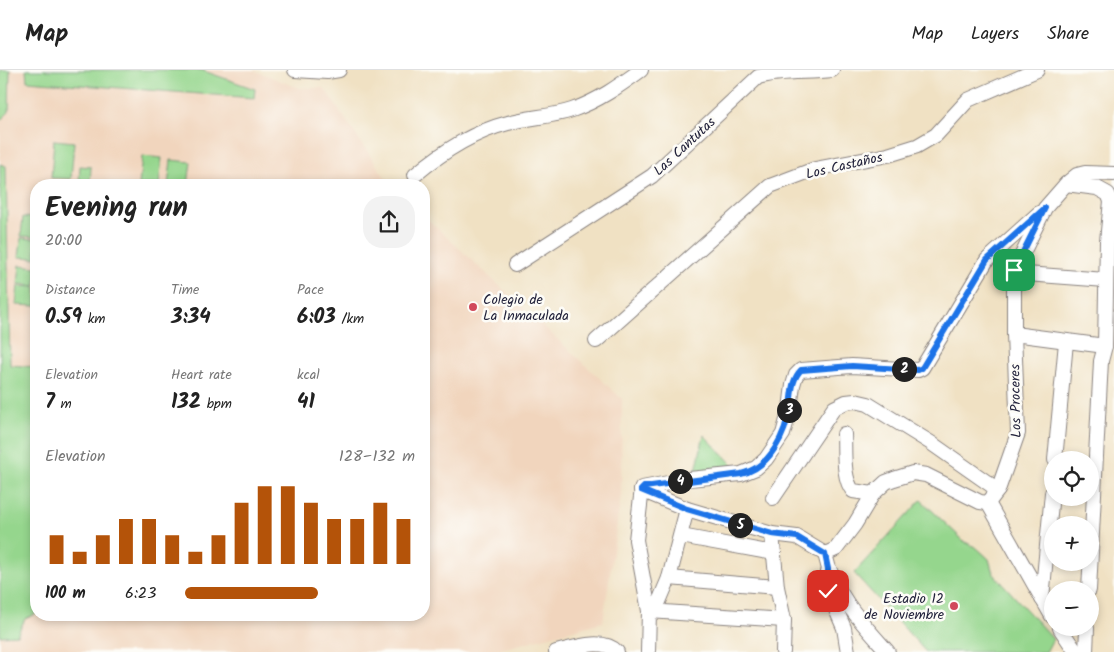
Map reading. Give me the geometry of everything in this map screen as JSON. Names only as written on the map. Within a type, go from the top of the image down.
[{"type":"street","points":[[295,70],[327,72],[340,70]]},
{"type":"street","points":[[415,175],[434,158],[486,131],[509,122],[572,110],[611,92],[641,70]]},
{"type":"street","name":"Las Cantutas","points":[[515,265],[652,176],[758,77],[769,72],[832,70]]},
{"type":"street","name":"Los Castaños","points":[[596,342],[770,186],[815,169],[888,155],[917,146],[936,135],[968,100],[1037,70]]},
{"type":"street","name":"Los Proceres","points":[[988,503],[998,490],[1016,444],[1018,433],[1013,273],[1045,208],[1066,184],[1077,175],[1085,173],[1114,174]]},
{"type":"street","points":[[1066,184],[1097,188],[1108,194],[1111,201],[1111,241],[1106,280],[1105,346],[1108,362],[1090,581]]},
{"type":"street","points":[[648,652],[652,611],[636,540],[641,490],[644,487],[741,474],[756,468],[766,459],[783,434],[793,385],[796,375],[801,370],[852,366],[918,370],[922,368],[987,260],[1045,208]]},
{"type":"street","points":[[1013,273],[1106,280]]},
{"type":"street","points":[[1014,334],[1105,346]]},
{"type":"street","points":[[1057,451],[1066,342]]},
{"type":"street","points":[[773,498],[834,408],[846,402],[855,401],[868,404],[923,438],[998,490]]},
{"type":"street","points":[[844,434],[846,468],[850,488],[853,491],[873,494]]},
{"type":"street","points":[[825,554],[836,549],[856,524],[873,494],[886,482],[913,473],[926,475],[988,503],[1044,602]]},
{"type":"street","points":[[641,490],[687,509],[772,534],[797,537],[825,554],[828,569],[828,591],[842,621],[848,652]]},
{"type":"street","points":[[1042,599],[1051,506]]},
{"type":"street","points":[[652,611],[669,578],[687,509]]},
{"type":"street","points":[[772,534],[777,587],[784,620],[783,652]]},
{"type":"street","points":[[681,536],[774,553]]},
{"type":"street","points":[[828,569],[851,610],[888,652]]},
{"type":"street","points":[[669,578],[777,587]]},
{"type":"street","points":[[652,611],[784,620]]},
{"type":"street","points":[[1065,636],[1076,652]]},
{"type":"street","points":[[1086,652],[1087,636]]},
{"type":"street","points":[[564,651],[604,645],[618,652]]},
{"type":"shaded area","name":"Colegio de La Inmaculada","points":[[0,70],[253,70],[299,88],[324,88],[386,179],[30,179],[30,621],[430,621],[430,222],[622,399],[621,495],[603,622],[490,652],[0,652]]},
{"type":"green space","points":[[0,70],[10,70],[9,112],[0,121]]},
{"type":"green space","points":[[26,70],[201,70],[255,89],[254,98],[27,81]]},
{"type":"green space","points":[[54,140],[74,142],[71,179],[51,178]]},
{"type":"green space","points":[[142,156],[162,158],[160,179],[140,179]]},
{"type":"green space","points":[[171,160],[191,162],[189,179],[169,179]]},
{"type":"green space","points":[[0,164],[6,166],[10,365],[30,367],[30,617],[25,619],[17,635],[0,636]]},
{"type":"green space","points":[[80,166],[91,167],[90,179],[79,179]]},
{"type":"green space","points":[[23,217],[30,218],[30,237],[21,236]]},
{"type":"green space","points":[[21,238],[30,239],[30,258],[19,257]]},
{"type":"green space","points":[[20,265],[30,266],[30,285],[18,284]]},
{"type":"green space","points":[[18,286],[30,287],[30,306],[16,305]]},
{"type":"green space","points":[[704,435],[733,465],[695,475]]},
{"type":"green space","name":"Estadio 12 de Noviembre","points":[[921,500],[965,542],[977,548],[989,559],[993,573],[1044,629],[1044,636],[1050,636],[1053,639],[1046,652],[926,652],[854,573]]},
{"type":"place","name":"Colegio de La Inmaculada","points":[[473,307]]},
{"type":"place","name":"Estadio 12 de Noviembre","points":[[954,606]]},
{"type":"route","points":[[828,591],[828,569],[825,554],[797,537],[772,534],[687,509],[641,490],[642,488],[741,474],[756,468],[766,459],[783,434],[790,409],[793,385],[796,375],[801,370],[852,366],[918,370],[922,368],[926,365],[987,260],[1045,208],[1014,270]]}]
